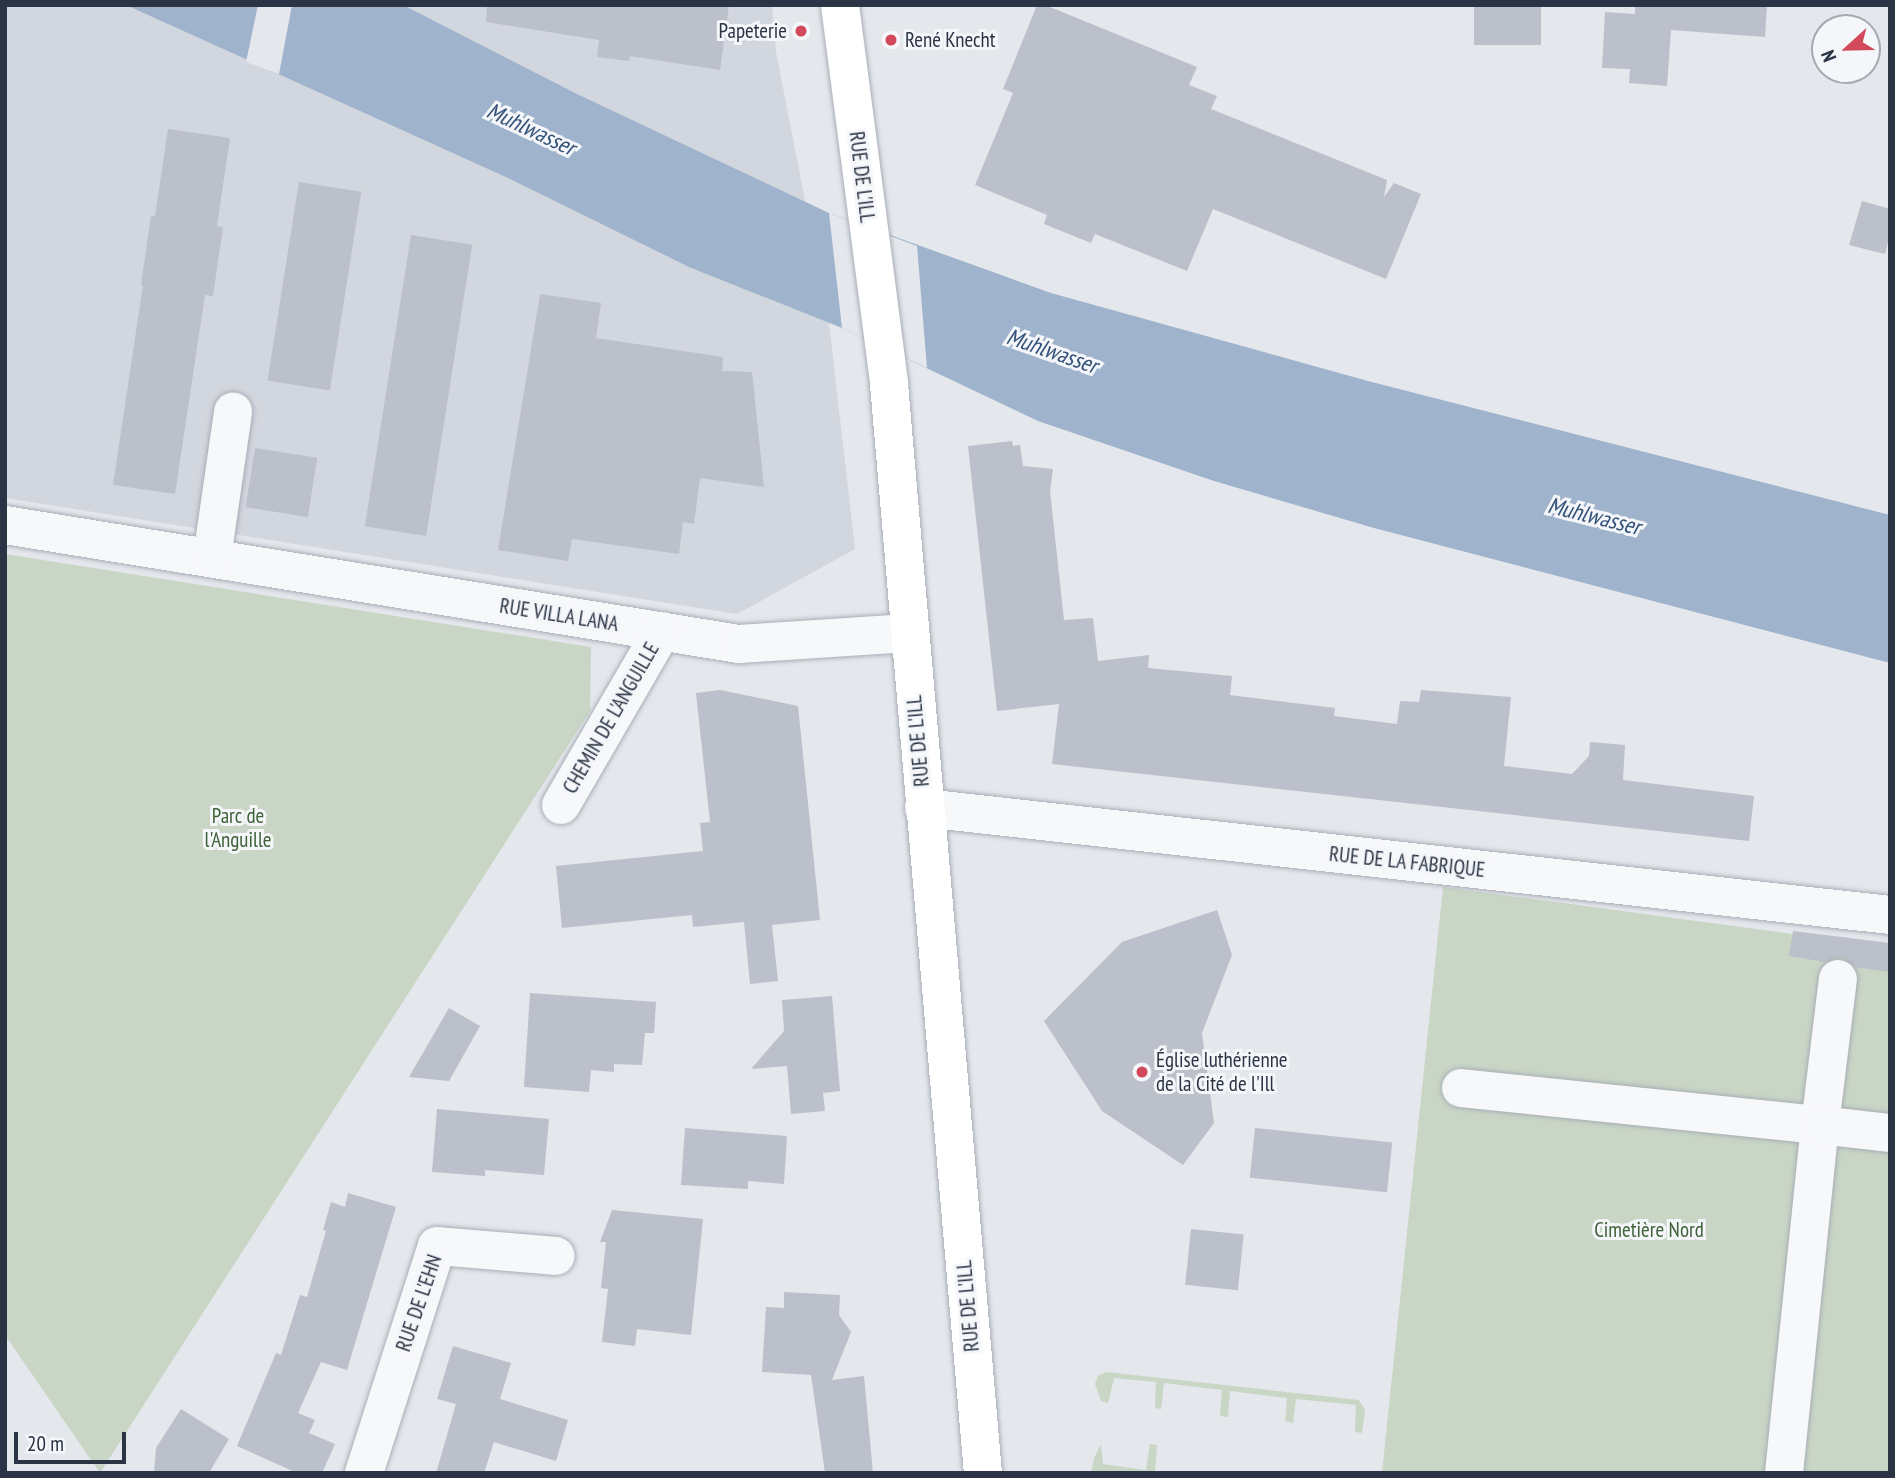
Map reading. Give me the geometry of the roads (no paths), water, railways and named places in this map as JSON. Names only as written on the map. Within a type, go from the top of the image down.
[{"type":"main road","name":"RUE DE L'ILL","points":[[841,7],[889,384],[983,1473]]},
{"type":"street","points":[[212,558],[233,412]]},
{"type":"street","name":"RUE VILLA LANA","points":[[5,525],[740,644],[909,633]]},
{"type":"street","name":"CHEMIN DE L'ANGUILLE","points":[[561,805],[662,631]]},
{"type":"street","name":"RUE DE LA FABRIQUE","points":[[924,808],[1890,915]]},
{"type":"street","points":[[1784,1473],[1838,979]]},
{"type":"street","points":[[1461,1088],[1890,1133]]},
{"type":"street","name":"RUE DE L'EHN","points":[[364,1473],[437,1246],[556,1256]]},
{"type":"water","name":"Muhlwasser","points":[[126,5],[403,5],[577,94],[829,213],[1051,293],[1368,381],[1890,515],[1890,663],[1374,528],[1214,481],[1038,421],[842,328],[689,267],[508,178]]},
{"type":"place","name":"Papeterie","points":[[801,31]]},
{"type":"place","name":"René Knecht","points":[[891,40]]},
{"type":"place","name":"Église luthérienne de la Cité de l'Ill","points":[[1142,1072]]},
{"type":"park label","name":"Parc de l'Anguille","points":[[238,828]]},
{"type":"park label","name":"Cimetière Nord","points":[[1649,1230]]}]
